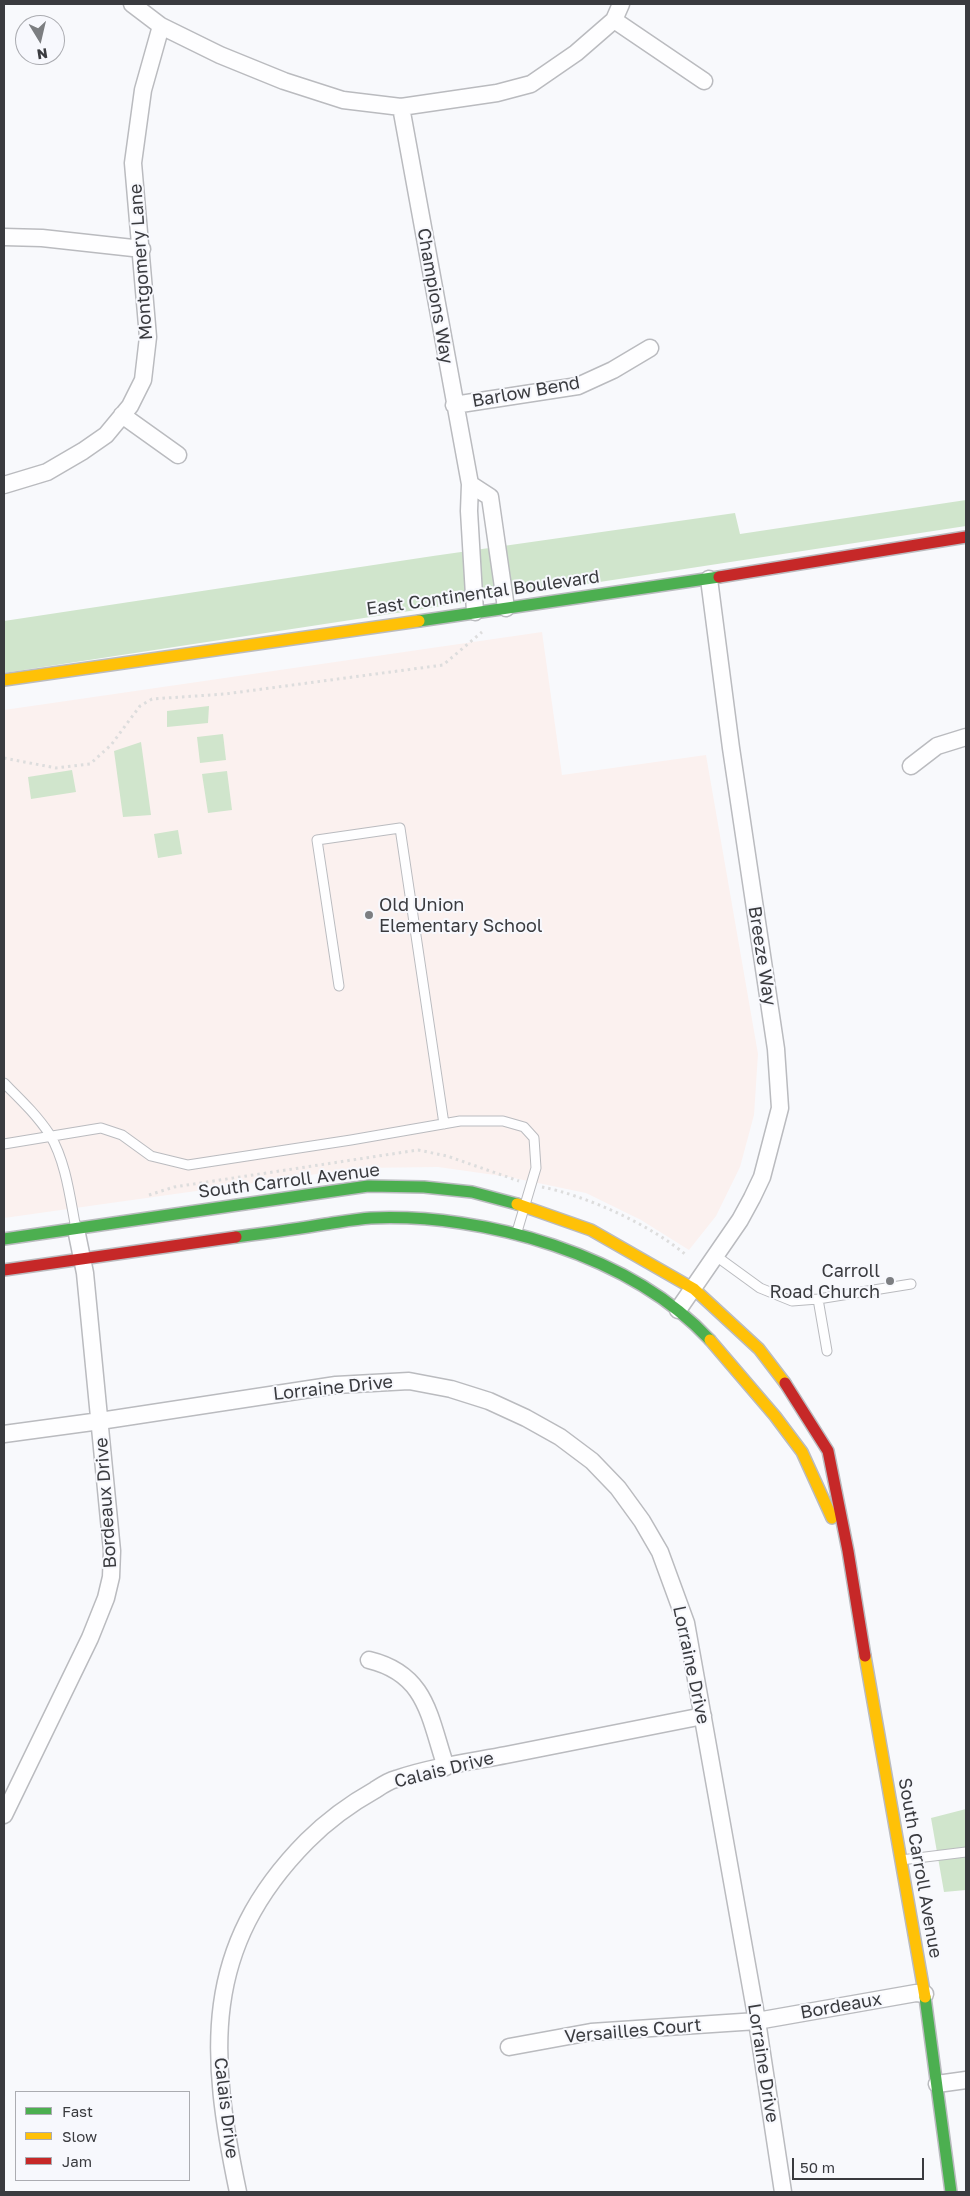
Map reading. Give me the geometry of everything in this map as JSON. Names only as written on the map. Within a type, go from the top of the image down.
[{"type":"main road","name":"East Continental Boulevard","points":[[4,680],[709,579],[966,537]]},
{"type":"main road","name":"South Carroll Avenue","points":[[4,1239],[368,1186],[424,1187],[472,1192],[526,1206],[591,1230],[694,1289],[759,1349],[796,1398],[828,1451],[848,1551],[869,1682],[926,1994],[951,2192]]},
{"type":"main road","name":"South Carroll Avenue","points":[[4,1270],[370,1218],[422,1219],[466,1223],[516,1235],[625,1276],[678,1310],[738,1372],[770,1409],[802,1453],[848,1551]]},
{"type":"street","points":[[132,4],[161,26],[220,55],[284,81],[343,100],[402,107],[497,93],[531,84],[576,53],[614,20],[621,4]]},
{"type":"street","points":[[614,20],[704,81]]},
{"type":"street","name":"Montgomery Lane","points":[[4,485],[48,472],[106,435],[130,406],[143,380],[148,337],[142,249],[133,163],[143,90],[161,26]]},
{"type":"street","name":"Champions Way","points":[[402,107],[454,405],[470,484],[469,511],[475,612]]},
{"type":"street","points":[[4,237],[42,238],[142,249]]},
{"type":"street","name":"Barlow Bend","points":[[454,405],[578,386],[613,370],[650,348]]},
{"type":"street","points":[[122,415],[178,455]]},
{"type":"street","points":[[470,484],[490,496],[506,608]]},
{"type":"street","name":"Breeze Way","points":[[678,1310],[740,1220],[762,1176],[780,1108],[776,1049],[730,748],[709,579]]},
{"type":"street","points":[[910,766],[937,746],[966,737]]},
{"type":"street","name":"Bordeaux Drive","points":[[4,1815],[90,1638],[106,1598],[111,1577],[112,1551],[100,1421],[82,1258],[76,1229]]},
{"type":"street","name":"Lorraine Drive","points":[[4,1434],[336,1385],[409,1381],[489,1401],[526,1418],[560,1437],[592,1461],[618,1488],[642,1521],[660,1552],[686,1623],[757,2021],[783,2192]]},
{"type":"street","points":[[369,1660],[384,1664],[402,1673],[416,1687],[426,1708],[446,1766]]},
{"type":"street","name":"Calais Drive","points":[[238,2192],[221,2092],[218,2047],[220,2011],[235,1946],[248,1919],[276,1875],[291,1857],[334,1816],[394,1779],[446,1766],[703,1716]]},
{"type":"street","name":"Bordeaux","points":[[757,2021],[916,1993],[926,1994]]},
{"type":"street","name":"Versailles Court","points":[[509,2048],[591,2032],[757,2021]]},
{"type":"street","points":[[937,2084],[966,2080]]},
{"type":"lane","points":[[339,986],[317,840],[400,828],[444,1124]]},
{"type":"lane","points":[[4,1083],[33,1112],[50,1136],[64,1171],[76,1229]]},
{"type":"lane","points":[[4,1144],[100,1128],[122,1135],[151,1156],[188,1165],[460,1121],[504,1121],[524,1127],[534,1138],[536,1168],[516,1235]]},
{"type":"lane","points":[[716,1256],[760,1288],[792,1301],[818,1299],[912,1284]]},
{"type":"lane","points":[[818,1299],[827,1351]]},
{"type":"lane","points":[[901,1860],[966,1852]]},
{"type":"path","points":[[4,758],[56,768],[90,764],[111,745],[140,706],[152,699],[225,694],[444,665],[486,628]]},
{"type":"shaded area","name":"Old Union Elementary School","points":[[542,632],[562,775],[706,755],[758,1054],[754,1115],[740,1167],[716,1216],[689,1250],[641,1220],[586,1193],[509,1177],[438,1167],[360,1168],[4,1218],[4,710]]},
{"type":"green space","points":[[966,500],[966,526],[4,673],[4,621],[433,556],[735,513],[740,534]]},
{"type":"green space","points":[[209,706],[208,723],[167,727],[167,711]]},
{"type":"green space","points":[[223,734],[226,760],[200,763],[197,737]]},
{"type":"green space","points":[[141,742],[151,815],[123,817],[114,751]]},
{"type":"green space","points":[[72,770],[76,792],[31,799],[28,777]]},
{"type":"green space","points":[[227,771],[232,810],[208,813],[202,774]]},
{"type":"green space","points":[[178,830],[182,854],[158,858],[154,834]]},
{"type":"green space","points":[[966,1809],[966,1890],[944,1892],[931,1818]]},
{"type":"traffic: fast","points":[[419,621],[719,577]]},
{"type":"traffic: fast","points":[[4,1239],[368,1186],[424,1187],[472,1192],[517,1204]]},
{"type":"traffic: fast","points":[[236,1237],[371,1218],[415,1218],[461,1223],[508,1232],[554,1245],[598,1263],[640,1284],[677,1310],[710,1340]]},
{"type":"traffic: fast","points":[[925,1997],[951,2192]]},
{"type":"traffic: slow","points":[[4,680],[419,621]]},
{"type":"traffic: slow","points":[[517,1204],[591,1230],[694,1289],[759,1349],[785,1383]]},
{"type":"traffic: slow","points":[[710,1340],[775,1416],[802,1452],[832,1518]]},
{"type":"traffic: slow","points":[[865,1656],[925,1997]]},
{"type":"traffic: jam","points":[[719,577],[966,537]]},
{"type":"traffic: jam","points":[[4,1270],[236,1237]]},
{"type":"traffic: jam","points":[[785,1383],[828,1451],[848,1551],[865,1656]]},
{"type":"place","name":"Old Union Elementary School","points":[[369,915]]},
{"type":"place","name":"Carroll Road Church","points":[[890,1281]]}]
